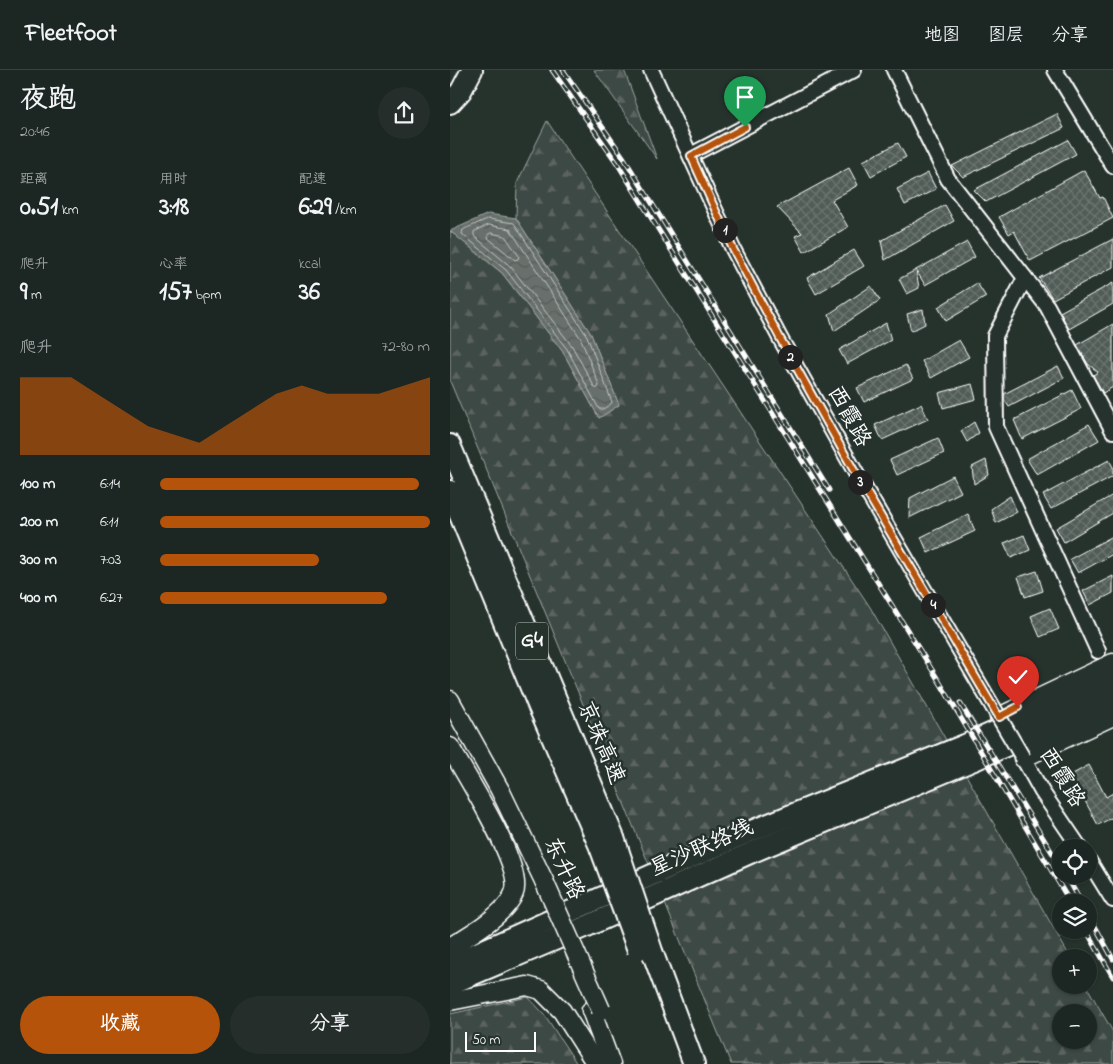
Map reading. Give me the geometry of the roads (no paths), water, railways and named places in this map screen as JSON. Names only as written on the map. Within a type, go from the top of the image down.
[{"type":"highway","points":[[450,90],[458,81],[461,70]]},
{"type":"highway","points":[[450,103],[461,91],[472,70]]},
{"type":"highway","name":"京珠高速","points":[[450,445],[607,842],[647,957],[679,1064]]},
{"type":"highway","name":"京珠高速","points":[[450,491],[538,704],[607,842]]},
{"type":"highway","points":[[450,520],[538,704]]},
{"type":"highway","points":[[450,965],[744,834],[965,745],[1113,680]]},
{"type":"highway","name":"星沙联络线","points":[[450,984],[585,927],[750,853],[974,760],[1113,698]]},
{"type":"highway","name":"京珠高速","points":[[647,957],[694,1064]]},
{"type":"main road","points":[[996,712],[1113,663]]},
{"type":"main road","name":"东升路","points":[[450,700],[500,790],[620,1064]]},
{"type":"main road","name":"东升路","points":[[450,712],[540,883]]},
{"type":"main road","points":[[1023,758],[1113,716]]},
{"type":"main road","points":[[450,747],[506,849],[516,879],[515,891],[508,905],[482,926],[450,946]]},
{"type":"main road","points":[[450,1001],[527,986],[541,990],[562,1011],[596,1064]]},
{"type":"main road","name":"东升路","points":[[596,1010],[611,1064]]},
{"type":"street","name":"西霞路","points":[[651,70],[733,249],[781,340],[857,476],[1042,792],[1074,839]]},
{"type":"street","points":[[691,156],[854,70]]},
{"type":"street","points":[[894,70],[948,179],[1047,306],[1113,431]]},
{"type":"street","points":[[1055,70],[1113,166]]},
{"type":"street","points":[[1025,278],[995,336],[996,427],[1098,651]]},
{"type":"street","points":[[1097,874],[1113,900]]},
{"type":"water","points":[[488,214],[516,218],[591,334],[619,405],[599,418],[563,352],[502,273],[450,231]]},
{"type":"railway","points":[[552,70],[617,163],[939,681],[1065,894]]},
{"type":"railway","points":[[563,70],[624,158],[829,490]]},
{"type":"railway","points":[[960,703],[1052,852]]},
{"type":"railway","points":[[1071,884],[1077,894]]},
{"type":"railway","points":[[1097,930],[1113,959]]},
{"type":"railway","points":[[1091,939],[1113,977]]}]
